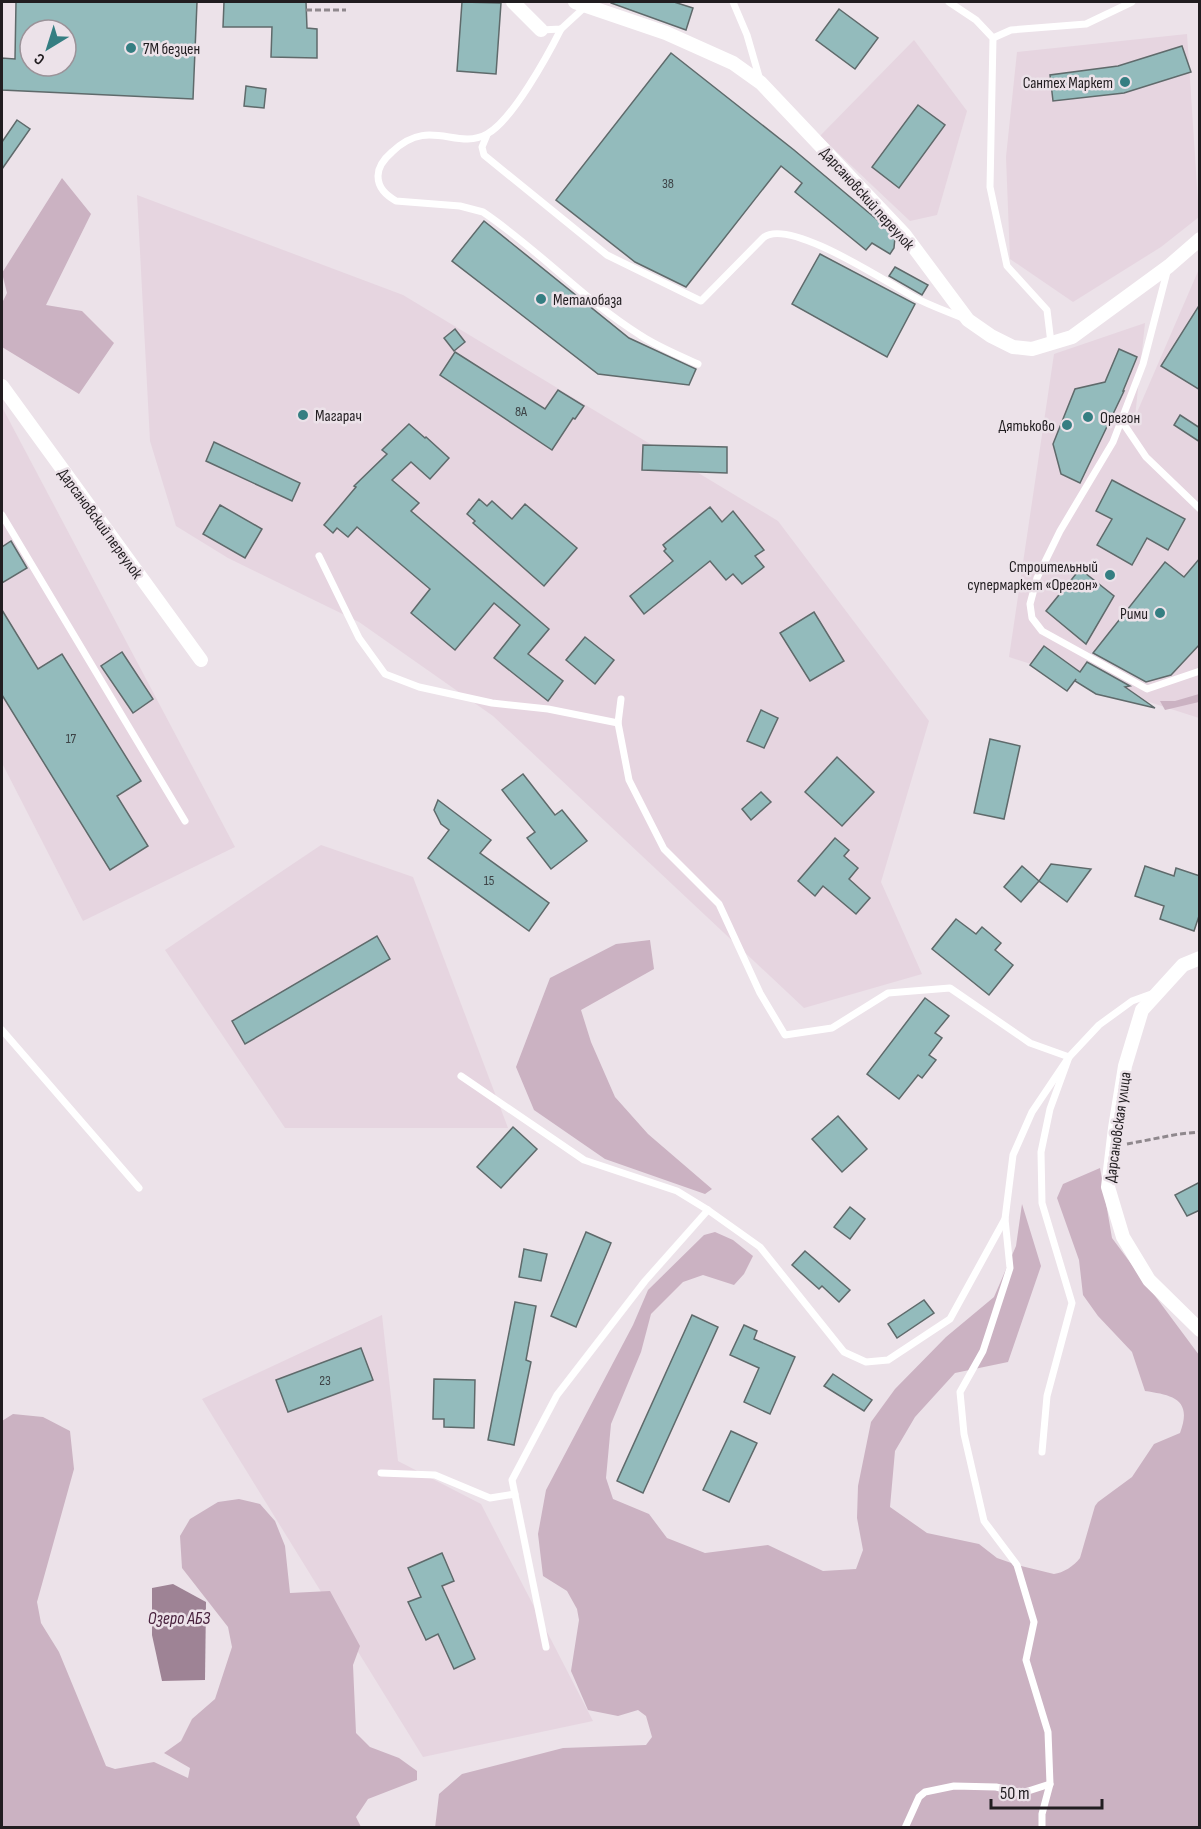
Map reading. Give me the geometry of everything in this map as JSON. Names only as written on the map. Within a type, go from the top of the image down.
[{"type":"street","points":[[513,2],[541,30]]},
{"type":"street","name":"Дарсановский переулок","points":[[580,4],[666,33],[734,63],[761,83],[904,234],[968,320],[991,336],[1013,347],[1032,350],[1072,337],[1169,266],[1200,239]]},
{"type":"street","name":"Дарсановский переулок","points":[[2,386],[201,660]]},
{"type":"street","name":"Дарсановская улица","points":[[1200,958],[1183,965],[1142,1010],[1125,1066],[1108,1187],[1123,1237],[1149,1281],[1200,1330]]},
{"type":"lane","points":[[733,2],[747,35],[761,83]]},
{"type":"lane","points":[[949,2],[976,20],[993,38],[990,186],[1006,266],[1047,310],[1051,343]]},
{"type":"lane","points":[[993,38],[1011,30],[1086,24],[1132,2]]},
{"type":"lane","points":[[580,4],[561,29],[552,48],[500,126],[487,135],[471,140],[428,134],[410,139],[397,147],[380,166],[378,176],[381,187],[387,196],[396,201],[460,206],[483,212],[631,329],[664,349],[698,364]]},
{"type":"lane","points":[[541,30],[561,29]]},
{"type":"lane","points":[[487,135],[482,147],[484,155],[607,255],[701,302],[763,238],[776,232],[788,233],[817,244],[915,298],[968,320]]},
{"type":"lane","points":[[1169,266],[1143,364],[1113,442],[1060,531],[1037,578],[1030,604],[1032,618],[1042,631],[1147,689],[1200,671]]},
{"type":"lane","points":[[1121,420],[1146,457],[1200,510]]},
{"type":"lane","points":[[2,515],[185,821]]},
{"type":"lane","points":[[319,556],[359,638],[385,674],[419,687],[492,703],[548,709],[618,723]]},
{"type":"lane","points":[[621,699],[618,723],[628,780],[664,849],[719,904],[760,993],[785,1035],[832,1028],[888,993],[950,988],[1030,1043],[1069,1057]]},
{"type":"lane","points":[[1042,1827],[1042,1814],[1050,1784],[1048,1731],[1026,1660],[1034,1622],[1017,1565],[984,1521],[964,1434],[960,1392],[983,1351],[1010,1268],[1005,1218],[1013,1155],[1032,1112],[1069,1057],[1099,1025],[1131,1001],[1160,991]]},
{"type":"lane","points":[[2,1030],[139,1188]]},
{"type":"lane","points":[[1042,1452],[1047,1396],[1072,1303],[1042,1203],[1041,1152],[1050,1109],[1069,1057]]},
{"type":"lane","points":[[460,1076],[584,1160],[677,1191],[708,1210],[760,1247],[844,1352],[866,1362],[888,1359],[950,1319],[1005,1218]]},
{"type":"lane","points":[[546,1647],[512,1480],[557,1395],[645,1281],[708,1210]]},
{"type":"lane","points":[[381,1473],[435,1475],[490,1498],[515,1494]]},
{"type":"lane","points":[[905,1827],[919,1797],[925,1792],[954,1786],[996,1787],[1022,1793],[1050,1784]]},
{"type":"path","points":[[306,10],[346,10]]},
{"type":"path","points":[[1113,1146],[1200,1132]]},
{"type":"shaded area","points":[[1187,34],[1199,217],[1161,247],[1073,302],[1010,259],[1006,157],[1017,52]]},
{"type":"shaded area","points":[[914,40],[967,111],[937,215],[910,221],[820,136]]},
{"type":"shaded area","points":[[62,178],[91,214],[46,305],[82,311],[114,343],[79,394],[2,347],[2,303],[7,293],[2,273]]},
{"type":"shaded area","points":[[137,195],[403,295],[778,521],[929,721],[881,882],[922,974],[804,1008],[493,716],[359,622],[228,558],[176,526],[150,441]]},
{"type":"shaded area","name":"Строительный супермаркет «Орегон»","points":[[1199,269],[1199,718],[1009,657],[1054,354],[1145,323],[1135,417]]},
{"type":"shaded area","points":[[2,407],[235,847],[83,921],[2,763]]},
{"type":"shaded area","points":[[1199,694],[1199,702],[1165,710],[1160,701],[1175,701]]},
{"type":"shaded area","points":[[321,845],[413,877],[508,1128],[285,1128],[165,950]]},
{"type":"shaded area","points":[[650,940],[654,969],[581,1010],[591,1042],[615,1097],[648,1134],[712,1189],[705,1194],[605,1159],[534,1110],[516,1067],[550,978],[616,944]]},
{"type":"shaded area","points":[[1100,1168],[1112,1238],[1199,1355],[1199,1827],[435,1828],[439,1794],[462,1774],[563,1748],[646,1745],[652,1737],[646,1716],[638,1710],[618,1716],[588,1710],[571,1671],[579,1620],[577,1609],[567,1591],[543,1576],[538,1534],[546,1490],[633,1325],[648,1290],[704,1235],[715,1232],[733,1240],[753,1256],[744,1274],[734,1285],[703,1275],[683,1282],[651,1314],[641,1352],[611,1424],[606,1478],[613,1499],[649,1514],[667,1538],[705,1553],[768,1545],[823,1571],[856,1569],[863,1550],[857,1518],[858,1486],[871,1422],[895,1389],[946,1337],[994,1297],[1016,1246],[1022,1204],[1041,1266],[1008,1362],[955,1373],[915,1417],[895,1451],[890,1507],[927,1533],[979,1544],[997,1558],[1017,1565],[1054,1574],[1065,1571],[1078,1561],[1095,1506],[1132,1477],[1154,1444],[1180,1433],[1184,1413],[1182,1406],[1171,1397],[1145,1391],[1132,1352],[1098,1316],[1083,1295],[1079,1260],[1057,1198],[1063,1184]]},
{"type":"shaded area","points":[[382,1315],[398,1461],[481,1504],[593,1721],[423,1757],[202,1399]]},
{"type":"shaded area","points":[[13,1414],[43,1417],[70,1431],[74,1469],[37,1602],[41,1623],[59,1652],[106,1766],[115,1769],[154,1762],[188,1778],[190,1768],[164,1753],[181,1741],[192,1719],[215,1699],[232,1647],[228,1627],[182,1568],[180,1536],[190,1519],[218,1502],[239,1499],[260,1504],[275,1521],[285,1546],[290,1593],[330,1591],[360,1646],[353,1665],[356,1733],[370,1747],[399,1758],[417,1771],[417,1780],[368,1799],[356,1817],[361,1827],[2,1827],[2,1421]]},
{"type":"water","name":"Озеро АБЗ","points":[[173,1584],[206,1602],[205,1680],[162,1681],[152,1635],[152,1588]]},
{"type":"building","name":"7М безцен","points":[[16,2],[197,2],[193,99],[2,90],[2,58],[15,59]]},
{"type":"building","points":[[224,2],[306,2],[307,28],[317,29],[317,58],[271,57],[272,27],[223,27]]},
{"type":"building","points":[[462,2],[501,3],[496,74],[457,71]]},
{"type":"building","points":[[611,2],[674,2],[693,8],[686,30]]},
{"type":"building","points":[[839,9],[878,38],[855,69],[816,40]]},
{"type":"building","points":[[1182,46],[1191,72],[1124,93],[1053,101],[1050,75],[1118,66]]},
{"type":"building","points":[[671,53],[794,150],[881,223],[895,237],[894,248],[890,254],[872,243],[866,250],[795,192],[802,183],[781,166],[686,287],[635,262],[556,200]]},
{"type":"building","points":[[246,86],[266,89],[264,108],[244,106]]},
{"type":"building","points":[[918,105],[945,125],[899,188],[872,167]]},
{"type":"building","points":[[17,120],[30,129],[2,169],[2,142]]},
{"type":"building","name":"Металобаза","points":[[484,221],[629,338],[696,369],[689,385],[598,374],[452,261]]},
{"type":"building","points":[[820,254],[915,304],[887,357],[792,304]]},
{"type":"building","points":[[895,267],[928,285],[922,295],[889,276]]},
{"type":"building","points":[[1200,304],[1200,390],[1161,366]]},
{"type":"building","points":[[455,329],[465,342],[454,351],[444,338]]},
{"type":"building","name":"Орегон","points":[[1119,349],[1137,357],[1124,391],[1080,483],[1061,474],[1053,444],[1075,389],[1105,382]]},
{"type":"building","points":[[455,352],[545,409],[558,390],[584,406],[575,419],[573,418],[552,450],[440,375]]},
{"type":"building","points":[[1180,415],[1200,428],[1200,442],[1174,425]]},
{"type":"building","points":[[409,424],[449,458],[430,479],[411,462],[392,480],[419,503],[411,511],[549,629],[528,654],[563,681],[548,701],[494,658],[520,625],[494,603],[455,650],[411,613],[430,589],[357,527],[348,537],[337,528],[333,533],[324,525],[356,487],[354,486],[387,454],[382,450]]},
{"type":"building","points":[[214,442],[300,483],[292,501],[206,461]]},
{"type":"building","points":[[643,445],[727,447],[727,473],[642,470]]},
{"type":"building","points":[[1112,480],[1185,519],[1168,550],[1147,538],[1132,565],[1097,545],[1112,519],[1096,511]]},
{"type":"building","points":[[479,499],[487,506],[492,501],[512,519],[525,504],[577,548],[544,586],[473,523],[475,521],[467,514]]},
{"type":"building","points":[[220,505],[262,529],[245,558],[203,534]]},
{"type":"building","points":[[710,507],[722,522],[733,511],[764,550],[755,556],[764,567],[742,584],[733,574],[726,580],[710,561],[644,614],[630,596],[673,561],[664,551],[666,549],[663,545]]},
{"type":"building","points":[[11,541],[27,568],[2,583],[2,547]]},
{"type":"building","points":[[1200,558],[1200,644],[1171,675],[1146,682],[1093,653],[1165,562],[1184,577]]},
{"type":"building","points":[[1080,569],[1114,596],[1086,644],[1046,611]]},
{"type":"building","points":[[2,610],[38,669],[62,654],[141,781],[117,796],[148,846],[110,870],[2,695]]},
{"type":"building","points":[[814,612],[844,661],[810,681],[780,633]]},
{"type":"building","points":[[585,637],[614,660],[595,684],[566,660]]},
{"type":"building","points":[[1044,646],[1080,672],[1087,662],[1130,686],[1125,687],[1155,708],[1096,694],[1075,681],[1076,679],[1067,691],[1030,665]]},
{"type":"building","points":[[122,652],[153,699],[133,713],[101,666]]},
{"type":"building","points":[[761,710],[778,718],[764,748],[747,741]]},
{"type":"building","points":[[990,739],[1020,746],[1004,819],[974,813]]},
{"type":"building","points":[[837,757],[874,792],[842,826],[805,792]]},
{"type":"building","points":[[523,774],[555,815],[562,810],[587,841],[551,869],[527,838],[535,832],[502,790]]},
{"type":"building","points":[[761,792],[771,802],[751,820],[742,809]]},
{"type":"building","points":[[438,800],[491,840],[480,853],[549,903],[529,931],[428,858],[449,830],[441,824],[434,810]]},
{"type":"building","points":[[835,838],[849,850],[844,856],[858,868],[849,879],[870,898],[856,914],[823,886],[815,896],[798,881]]},
{"type":"building","points":[[1051,864],[1091,869],[1067,902],[1039,881]]},
{"type":"building","points":[[1022,866],[1039,881],[1021,902],[1004,887]]},
{"type":"building","points":[[1145,866],[1174,876],[1176,868],[1200,876],[1200,913],[1194,931],[1160,919],[1164,906],[1135,896]]},
{"type":"building","points":[[956,919],[976,934],[982,927],[1001,943],[995,950],[1013,965],[989,995],[932,949]]},
{"type":"building","points":[[377,936],[390,959],[245,1044],[232,1021]]},
{"type":"building","points":[[925,998],[949,1016],[935,1033],[942,1038],[929,1055],[936,1060],[922,1078],[918,1075],[899,1099],[867,1074]]},
{"type":"building","points":[[838,1116],[867,1149],[842,1172],[812,1139]]},
{"type":"building","points":[[513,1127],[537,1149],[501,1188],[477,1167]]},
{"type":"building","points":[[1200,1182],[1200,1210],[1187,1216],[1175,1195]]},
{"type":"building","points":[[850,1207],[865,1219],[850,1239],[834,1227]]},
{"type":"building","points":[[586,1232],[611,1243],[576,1327],[551,1316]]},
{"type":"building","points":[[524,1249],[547,1254],[541,1281],[519,1277]]},
{"type":"building","points":[[805,1251],[850,1290],[839,1302],[822,1286],[819,1289],[792,1265]]},
{"type":"building","points":[[924,1300],[934,1313],[897,1338],[888,1324]]},
{"type":"building","points":[[515,1302],[536,1306],[526,1360],[531,1362],[514,1445],[488,1440]]},
{"type":"building","points":[[692,1315],[718,1327],[643,1493],[617,1481]]},
{"type":"building","points":[[744,1325],[757,1331],[754,1339],[795,1357],[770,1414],[744,1402],[759,1368],[730,1355]]},
{"type":"building","points":[[361,1348],[373,1380],[288,1412],[276,1380]]},
{"type":"building","points":[[833,1374],[872,1400],[864,1411],[824,1386]]},
{"type":"building","points":[[434,1379],[475,1380],[474,1428],[444,1427],[444,1419],[433,1419]]},
{"type":"building","points":[[731,1431],[757,1443],[729,1502],[703,1490]]},
{"type":"building","points":[[442,1553],[454,1581],[442,1586],[475,1659],[454,1669],[438,1634],[426,1640],[408,1602],[421,1597],[408,1568]]},
{"type":"place","name":"7М безцен","points":[[131,48]]},
{"type":"place","name":"Сантех Маркет","points":[[1125,82]]},
{"type":"place","name":"Металобаза","points":[[541,299]]},
{"type":"place","name":"Магарач","points":[[303,415]]},
{"type":"place","name":"Орегон","points":[[1088,417]]},
{"type":"place","name":"Дятьково","points":[[1067,425]]},
{"type":"place","name":"Строительный супермаркет «Орегон»","points":[[1110,575]]},
{"type":"place","name":"Рими","points":[[1160,613]]}]
